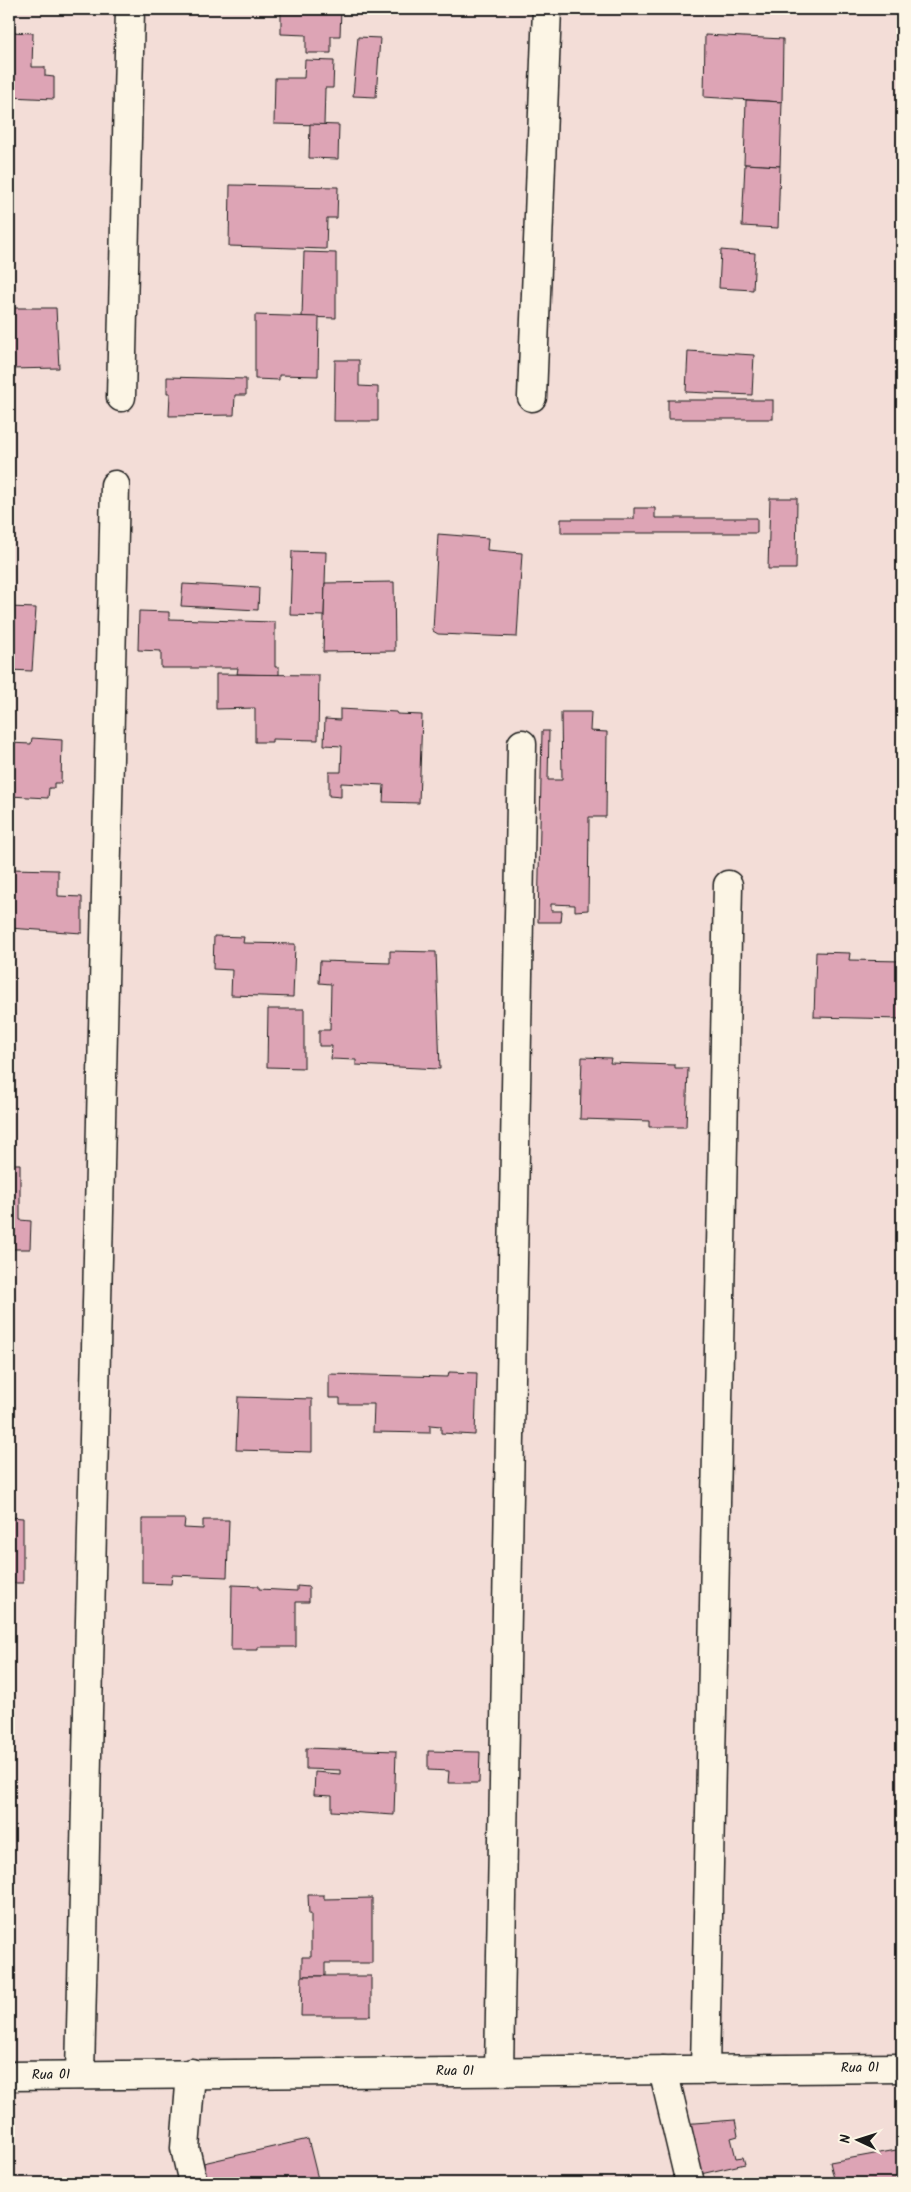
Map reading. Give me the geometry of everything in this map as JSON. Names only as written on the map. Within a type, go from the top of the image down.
[{"type":"street","points":[[121,397],[130,9]]},
{"type":"street","points":[[532,397],[547,9]]},
{"type":"street","points":[[80,2075],[115,485]]},
{"type":"street","points":[[499,2071],[522,744]]},
{"type":"street","points":[[705,2070],[728,885]]},
{"type":"street","name":"Rua 01","points":[[9,2076],[902,2068]]},
{"type":"street","points":[[664,2070],[690,2183]]},
{"type":"street","points":[[191,2073],[185,2148],[194,2183]]},
{"type":"building","points":[[281,9],[341,9],[340,36],[331,36],[331,53],[306,53],[306,35],[281,34]]},
{"type":"building","points":[[9,32],[33,33],[32,67],[45,67],[45,76],[54,77],[54,99],[9,97]]},
{"type":"building","points":[[705,35],[783,39],[782,102],[704,97]]},
{"type":"building","points":[[358,37],[380,38],[376,97],[353,96]]},
{"type":"building","points":[[305,60],[334,61],[333,88],[325,88],[324,125],[274,124],[275,78],[304,78]]},
{"type":"building","points":[[746,100],[782,102],[780,166],[744,164]]},
{"type":"building","points":[[310,124],[339,125],[338,159],[309,158]]},
{"type":"building","points":[[745,164],[780,166],[778,228],[742,226]]},
{"type":"building","points":[[230,185],[338,187],[337,218],[327,218],[326,249],[229,246]]},
{"type":"building","points":[[721,250],[755,253],[753,290],[719,288]]},
{"type":"building","points":[[304,252],[336,253],[336,318],[302,317]]},
{"type":"building","points":[[9,308],[56,308],[59,368],[9,369]]},
{"type":"building","points":[[255,315],[319,317],[318,376],[279,375],[279,380],[255,379]]},
{"type":"building","points":[[688,351],[754,355],[752,395],[686,392]]},
{"type":"building","points":[[335,360],[359,360],[359,386],[378,387],[378,421],[334,421]]},
{"type":"building","points":[[167,377],[246,379],[246,395],[235,395],[234,415],[169,416],[170,393],[167,393]]},
{"type":"building","points":[[668,400],[773,400],[773,419],[668,419]]},
{"type":"building","points":[[770,498],[797,498],[796,569],[768,569]]},
{"type":"building","points":[[634,508],[655,508],[655,518],[757,518],[757,533],[561,533],[561,519],[634,519]]},
{"type":"building","points":[[438,534],[488,538],[487,550],[522,553],[517,637],[438,634],[433,631]]},
{"type":"building","points":[[292,551],[326,552],[324,616],[290,615]]},
{"type":"building","points":[[394,582],[395,651],[323,652],[325,583]]},
{"type":"building","points":[[183,584],[259,588],[258,610],[181,606]]},
{"type":"building","points":[[9,607],[36,608],[32,671],[9,670]]},
{"type":"building","points":[[139,611],[169,612],[169,619],[275,622],[275,667],[279,667],[279,675],[237,674],[238,668],[161,668],[161,651],[138,650]]},
{"type":"building","points":[[216,674],[319,675],[318,740],[272,739],[272,742],[255,742],[255,708],[216,709]]},
{"type":"building","points":[[340,709],[422,715],[419,803],[383,802],[384,785],[341,783],[341,797],[329,796],[329,772],[341,772],[342,746],[324,745],[325,719],[340,720]]},
{"type":"building","points":[[561,712],[591,712],[590,731],[607,732],[606,817],[589,817],[588,910],[575,911],[575,905],[551,904],[551,911],[562,911],[561,922],[538,922],[542,731],[549,731],[548,780],[562,780]]},
{"type":"building","points":[[32,738],[62,740],[61,783],[54,783],[54,788],[49,788],[48,798],[9,796],[9,743],[31,744]]},
{"type":"building","points":[[9,869],[58,870],[58,896],[82,897],[82,933],[9,928]]},
{"type":"building","points":[[214,936],[244,937],[243,943],[295,944],[293,997],[231,995],[232,970],[213,969]]},
{"type":"building","points":[[390,951],[436,952],[440,1069],[356,1065],[356,1060],[331,1059],[332,1046],[319,1046],[319,1030],[330,1030],[331,984],[319,983],[320,961],[390,963]]},
{"type":"building","points":[[816,952],[850,953],[849,960],[902,961],[901,1019],[814,1017]]},
{"type":"building","points":[[268,1009],[304,1009],[304,1068],[267,1067]]},
{"type":"building","points":[[582,1057],[611,1058],[610,1063],[675,1065],[675,1068],[688,1068],[686,1127],[649,1127],[649,1121],[580,1119]]},
{"type":"building","points":[[9,1164],[20,1164],[20,1220],[31,1221],[30,1249],[9,1249]]},
{"type":"building","points":[[449,1372],[477,1373],[475,1435],[441,1433],[441,1426],[430,1425],[430,1433],[373,1432],[374,1404],[340,1404],[340,1398],[329,1398],[329,1374],[448,1377]]},
{"type":"building","points":[[238,1397],[312,1399],[312,1452],[236,1450]]},
{"type":"building","points":[[9,1517],[23,1518],[23,1583],[9,1583]]},
{"type":"building","points":[[142,1519],[185,1519],[184,1528],[203,1529],[203,1520],[229,1520],[227,1577],[172,1575],[171,1584],[142,1583]]},
{"type":"building","points":[[232,1585],[259,1586],[259,1589],[297,1591],[297,1586],[309,1587],[309,1602],[296,1602],[296,1647],[258,1647],[258,1650],[231,1650]]},
{"type":"building","points":[[306,1748],[396,1751],[394,1815],[332,1811],[332,1796],[314,1795],[315,1772],[340,1774],[340,1770],[306,1769]]},
{"type":"building","points":[[428,1751],[480,1752],[479,1783],[448,1783],[449,1771],[428,1770]]},
{"type":"building","points":[[308,1895],[324,1895],[324,1899],[372,1898],[372,1963],[325,1963],[325,1976],[302,1976],[302,1957],[311,1957],[311,1914],[309,1914]]},
{"type":"building","points":[[302,1976],[371,1976],[371,2016],[301,2016]]},
{"type":"building","points":[[735,2120],[738,2136],[731,2138],[736,2158],[743,2157],[745,2164],[692,2176],[681,2124]]},
{"type":"building","points":[[308,2139],[319,2183],[204,2183],[199,2164]]},
{"type":"building","points":[[902,2149],[902,2183],[835,2183],[830,2162]]}]
